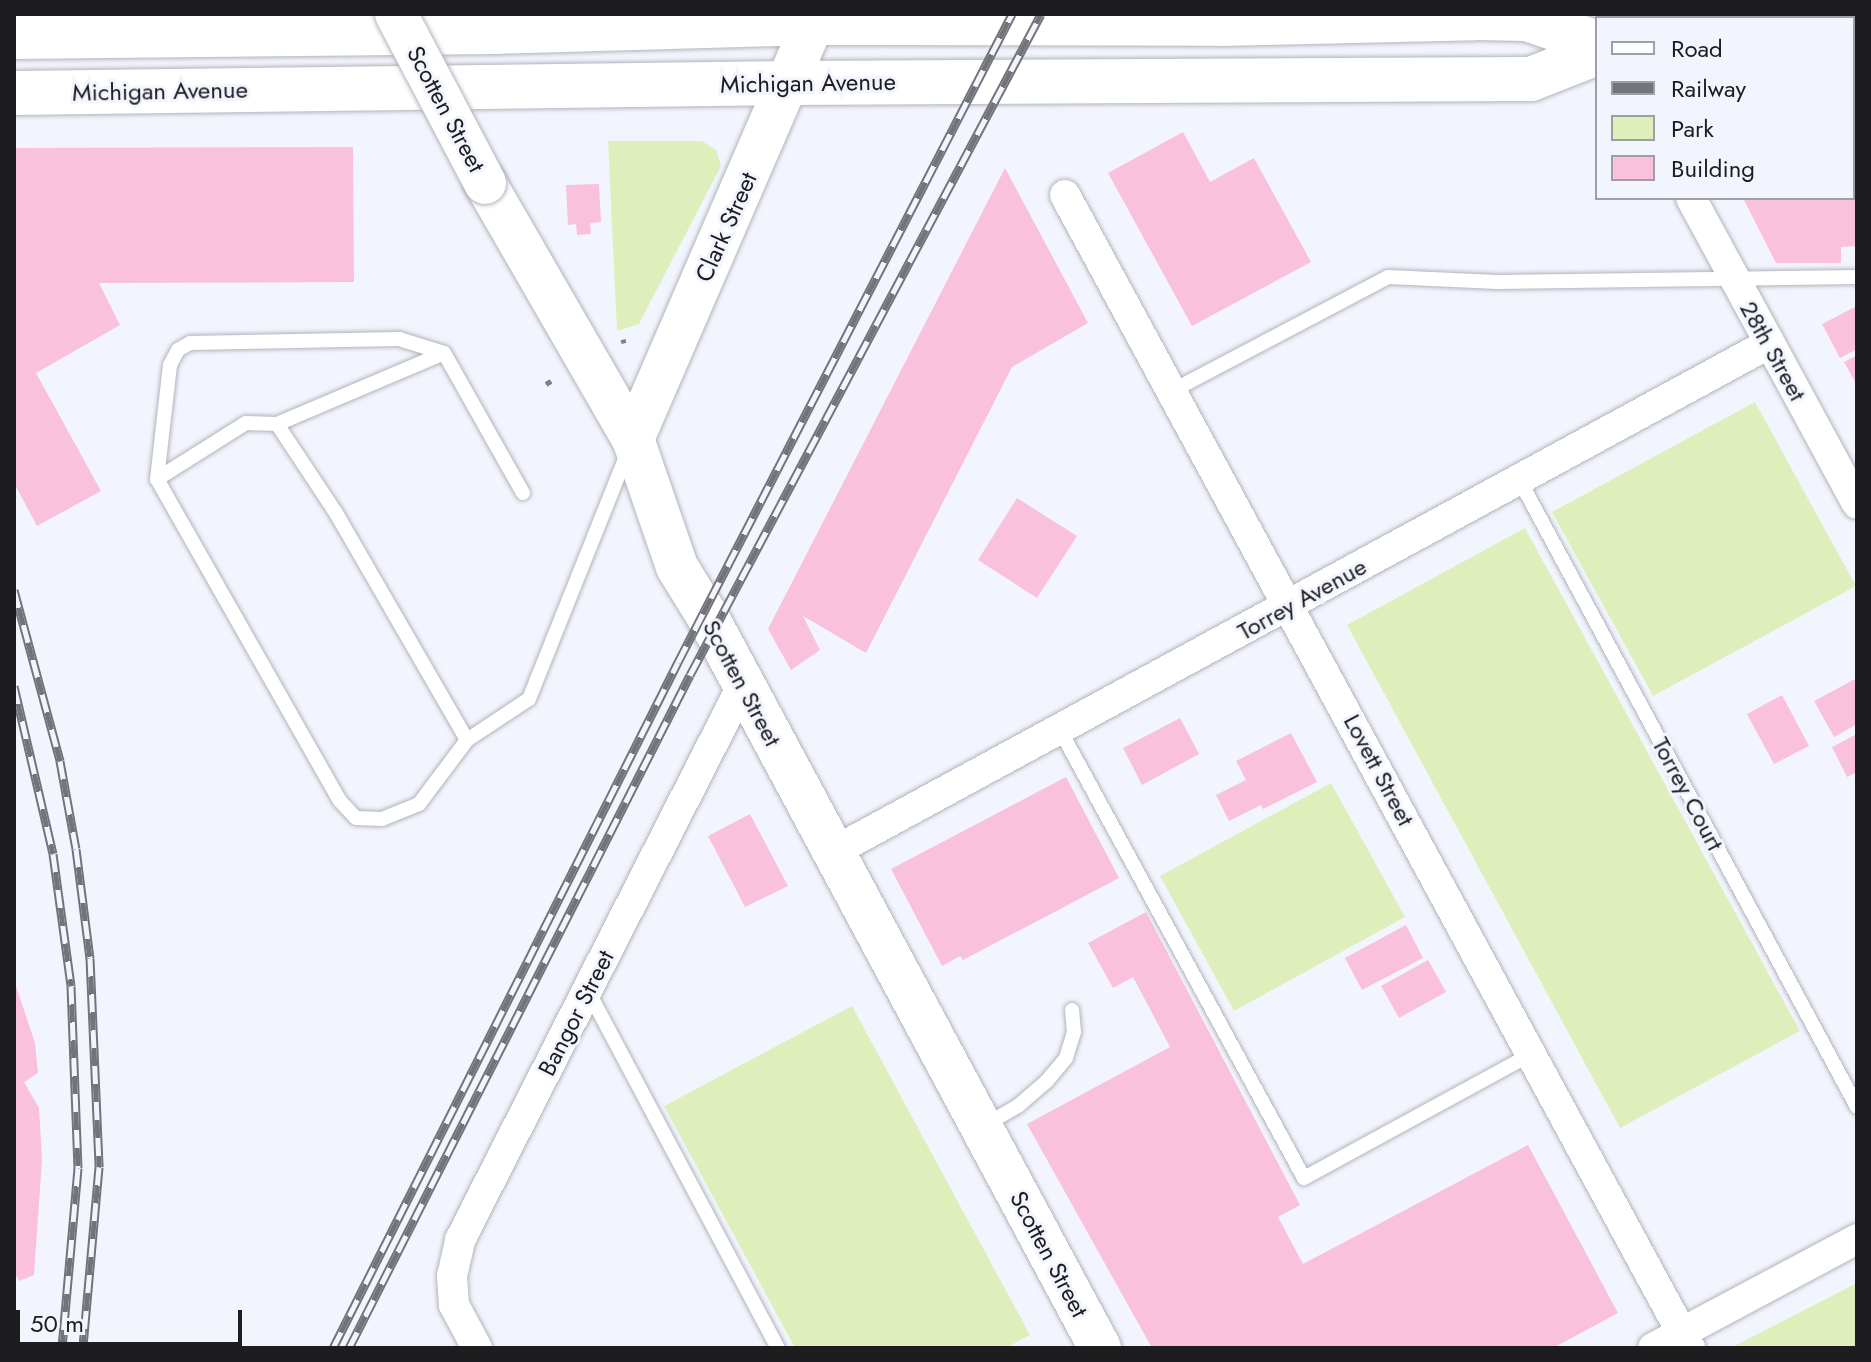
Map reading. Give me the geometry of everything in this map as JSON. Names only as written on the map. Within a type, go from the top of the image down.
[{"type":"main road","points":[[14,37],[462,32],[815,18],[1220,24],[1527,19],[1595,42]]},
{"type":"main road","name":"Michigan Avenue","points":[[14,93],[790,83],[1531,79],[1595,54]]},
{"type":"street","name":"Scotten Street","points":[[396,14],[485,183],[633,439],[677,567],[1100,1348]]},
{"type":"street","name":"Clark Street","points":[[633,439],[790,83],[815,18]]},
{"type":"street","name":"Lovett Street","points":[[1065,195],[1170,393],[1291,605],[1686,1340]]},
{"type":"street","name":"28th Street","points":[[1692,200],[1857,504]]},
{"type":"street","name":"Torrey Avenue","points":[[833,852],[1770,343]]},
{"type":"street","name":"Bangor Street","points":[[477,1348],[454,1305],[455,1258],[460,1240],[743,684]]},
{"type":"street","points":[[1653,1348],[1686,1340],[1857,1239]]},
{"type":"lane","points":[[1170,393],[1388,277],[1497,282],[1857,277]]},
{"type":"lane","points":[[523,493],[444,353],[399,339],[190,343],[178,350],[170,365],[157,479],[340,801],[356,818],[382,819],[419,804],[467,740],[529,699],[633,439]]},
{"type":"lane","points":[[157,479],[246,423],[277,424],[444,353]]},
{"type":"lane","points":[[277,424],[336,513],[467,740]]},
{"type":"lane","name":"Torrey Court","points":[[1520,481],[1857,1107]]},
{"type":"lane","points":[[1060,730],[1304,1178],[1531,1054]]},
{"type":"lane","points":[[587,991],[778,1348]]},
{"type":"lane","points":[[981,1127],[1018,1106],[1046,1082],[1066,1058],[1074,1032],[1072,1010]]},
{"type":"green space","points":[[608,141],[702,141],[716,150],[721,166],[639,324],[617,331]]},
{"type":"green space","points":[[1755,402],[1856,586],[1653,696],[1552,512]]},
{"type":"green space","points":[[1525,528],[1800,1031],[1620,1128],[1347,625]]},
{"type":"green space","points":[[1331,783],[1405,917],[1234,1011],[1160,876]]},
{"type":"green space","points":[[852,1006],[1030,1335],[1006,1348],[795,1348],[664,1106]]},
{"type":"green space","points":[[1857,1283],[1857,1348],[1732,1347]]},
{"type":"building","points":[[1857,127],[1857,246],[1841,247],[1841,263],[1776,263],[1744,200],[1855,200]]},
{"type":"building","points":[[1183,132],[1210,182],[1254,158],[1311,262],[1192,326],[1108,173]]},
{"type":"building","points":[[353,147],[354,282],[99,283],[120,325],[36,373],[101,491],[37,526],[14,483],[14,148]]},
{"type":"building","points":[[1005,168],[1088,323],[1012,367],[866,653],[803,616],[820,650],[791,670],[768,629]]},
{"type":"building","points":[[599,184],[601,222],[590,223],[591,234],[577,235],[576,224],[568,225],[566,185]]},
{"type":"building","points":[[1857,306],[1857,349],[1840,358],[1822,324]]},
{"type":"building","points":[[1857,355],[1857,385],[1844,362]]},
{"type":"building","points":[[1017,498],[1077,536],[1037,598],[978,560]]},
{"type":"building","points":[[1857,678],[1857,724],[1834,737],[1814,701]]},
{"type":"building","points":[[1782,695],[1809,746],[1774,764],[1747,714]]},
{"type":"building","points":[[1180,718],[1199,754],[1142,785],[1123,748]]},
{"type":"building","points":[[1291,733],[1317,782],[1263,809],[1261,805],[1229,821],[1216,795],[1246,780],[1236,761]]},
{"type":"building","points":[[1857,734],[1857,772],[1847,777],[1832,747]]},
{"type":"building","points":[[1066,777],[1119,878],[963,960],[960,956],[942,966],[891,869]]},
{"type":"building","points":[[750,814],[788,886],[745,907],[708,836]]},
{"type":"building","points":[[1146,912],[1300,1205],[1278,1217],[1303,1264],[1528,1145],[1618,1313],[1553,1348],[1152,1348],[1027,1124],[1170,1047],[1133,977],[1113,988],[1088,943]]},
{"type":"building","points":[[1406,925],[1423,958],[1362,990],[1345,958]]},
{"type":"building","points":[[1428,960],[1446,992],[1399,1018],[1381,986]]},
{"type":"building","points":[[15,983],[35,1043],[38,1073],[24,1082],[39,1108],[42,1160],[34,1275],[19,1281],[14,1272]]},
{"type":"railway","points":[[333,1348],[678,662],[1012,14]]},
{"type":"railway","points":[[349,1348],[690,675],[1041,14]]},
{"type":"railway","points":[[14,590],[60,761],[76,849],[90,958],[99,1167],[83,1348]]},
{"type":"railway","points":[[14,686],[53,854],[71,986],[78,1168],[62,1348]]}]
